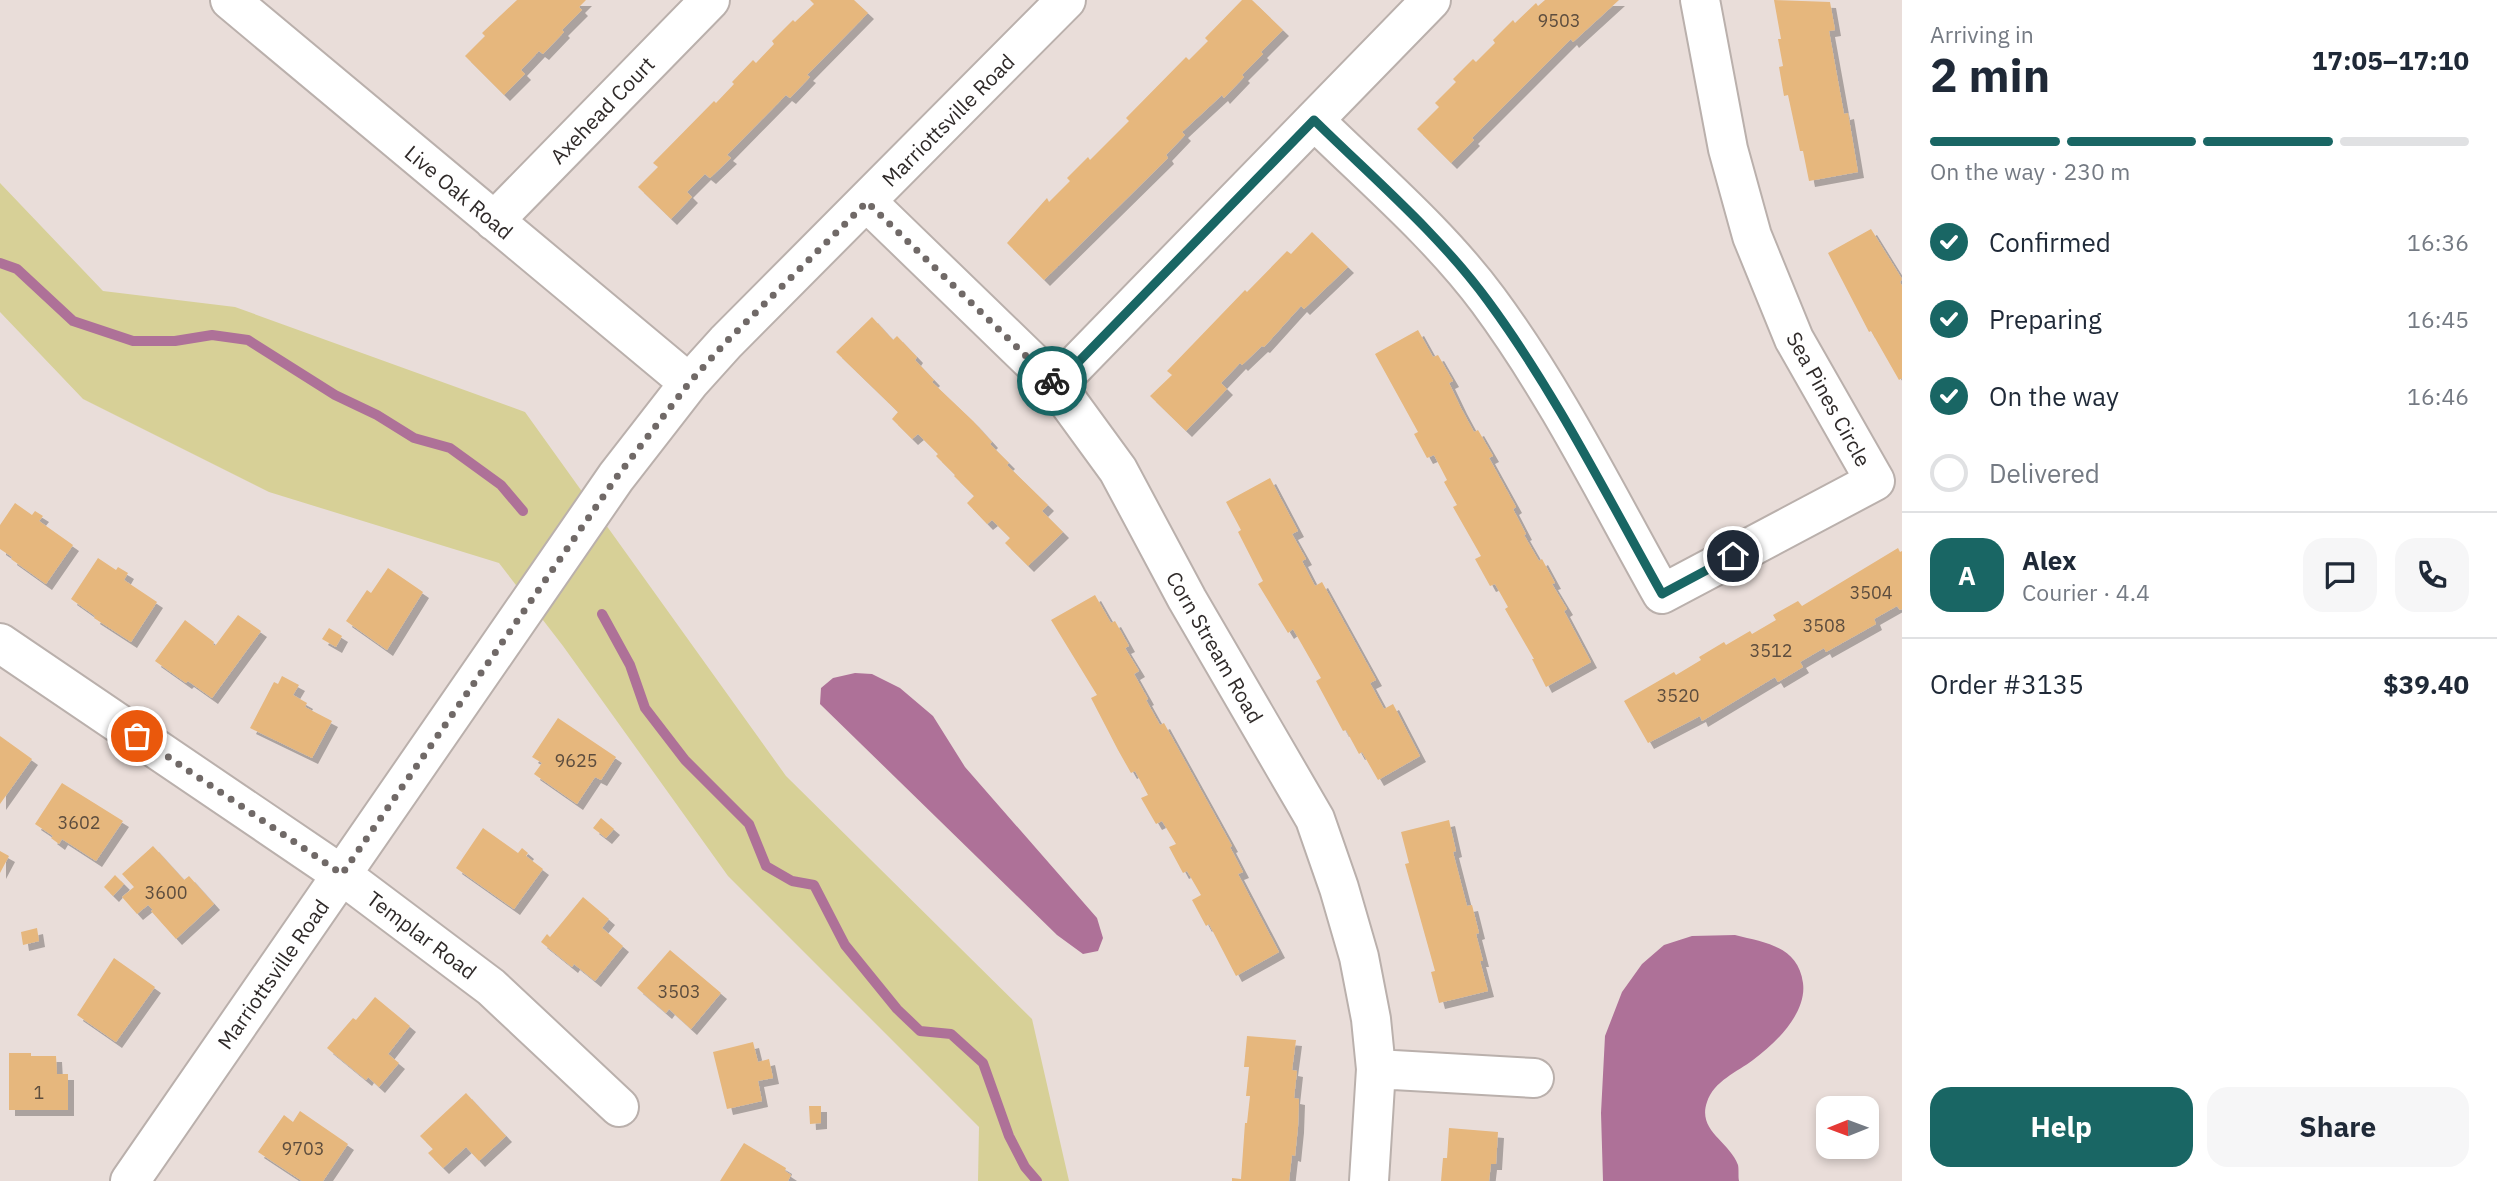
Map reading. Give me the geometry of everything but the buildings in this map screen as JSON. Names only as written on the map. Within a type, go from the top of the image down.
[{"type":"street","name":"Live Oak Road","points":[[230,0],[689,383]]},
{"type":"street","name":"Axehead Court","points":[[494,221],[710,0]]},
{"type":"street","name":"Marriottsville Road","points":[[130,1181],[616,478],[689,383],[726,342],[1066,0]]},
{"type":"street","points":[[1056,385],[1430,0]]},
{"type":"street","name":"Sea Pines Circle","points":[[1314,120],[1447,251],[1488,300],[1536,370],[1662,594],[1875,481],[1794,340],[1752,236],[1728,149],[1700,0]]},
{"type":"street","name":"Corn Stream Road","points":[[867,202],[1056,385],[1118,470],[1187,599],[1315,819],[1359,957],[1371,1019],[1376,1069],[1369,1181]]},
{"type":"street","name":"Templar Road","points":[[0,643],[342,874],[491,987],[619,1107]]},
{"type":"street","points":[[1376,1069],[1534,1077]]},
{"type":"shaded area","points":[[0,183],[103,291],[235,307],[525,412],[786,776],[1032,1019],[1069,1181],[978,1181],[979,1127],[728,876],[563,646],[499,563],[269,492],[83,399],[0,312]]},
{"type":"shaded area","points":[[855,673],[872,674],[900,688],[933,716],[965,767],[1097,918],[1103,938],[1098,951],[1083,954],[1057,935],[820,704],[821,688],[833,678]]},
{"type":"shaded area","points":[[1735,935],[1779,948],[1795,961],[1803,983],[1800,1005],[1780,1036],[1762,1053],[1720,1083],[1707,1102],[1706,1121],[1734,1157],[1738,1165],[1739,1181],[1603,1181],[1601,1113],[1605,1036],[1622,992],[1642,964],[1664,945],[1692,936]]},
{"type":"waterway","points":[[0,263],[17,269],[73,321],[133,341],[175,341],[212,335],[248,340],[335,395],[377,415],[414,438],[450,448],[501,485],[523,511]]},
{"type":"waterway","points":[[602,614],[630,665],[645,708],[685,760],[749,824],[766,866],[792,881],[814,885],[845,945],[897,1009],[920,1031],[951,1034],[983,1063],[1009,1136],[1025,1167],[1037,1181]]},
{"type":"way so far","points":[[137,736],[342,874],[653,428],[726,342],[867,202],[1052,381]]},
{"type":"route","points":[[1052,381],[1056,385],[1314,120],[1447,251],[1488,300],[1536,370],[1662,594],[1733,556]]}]
